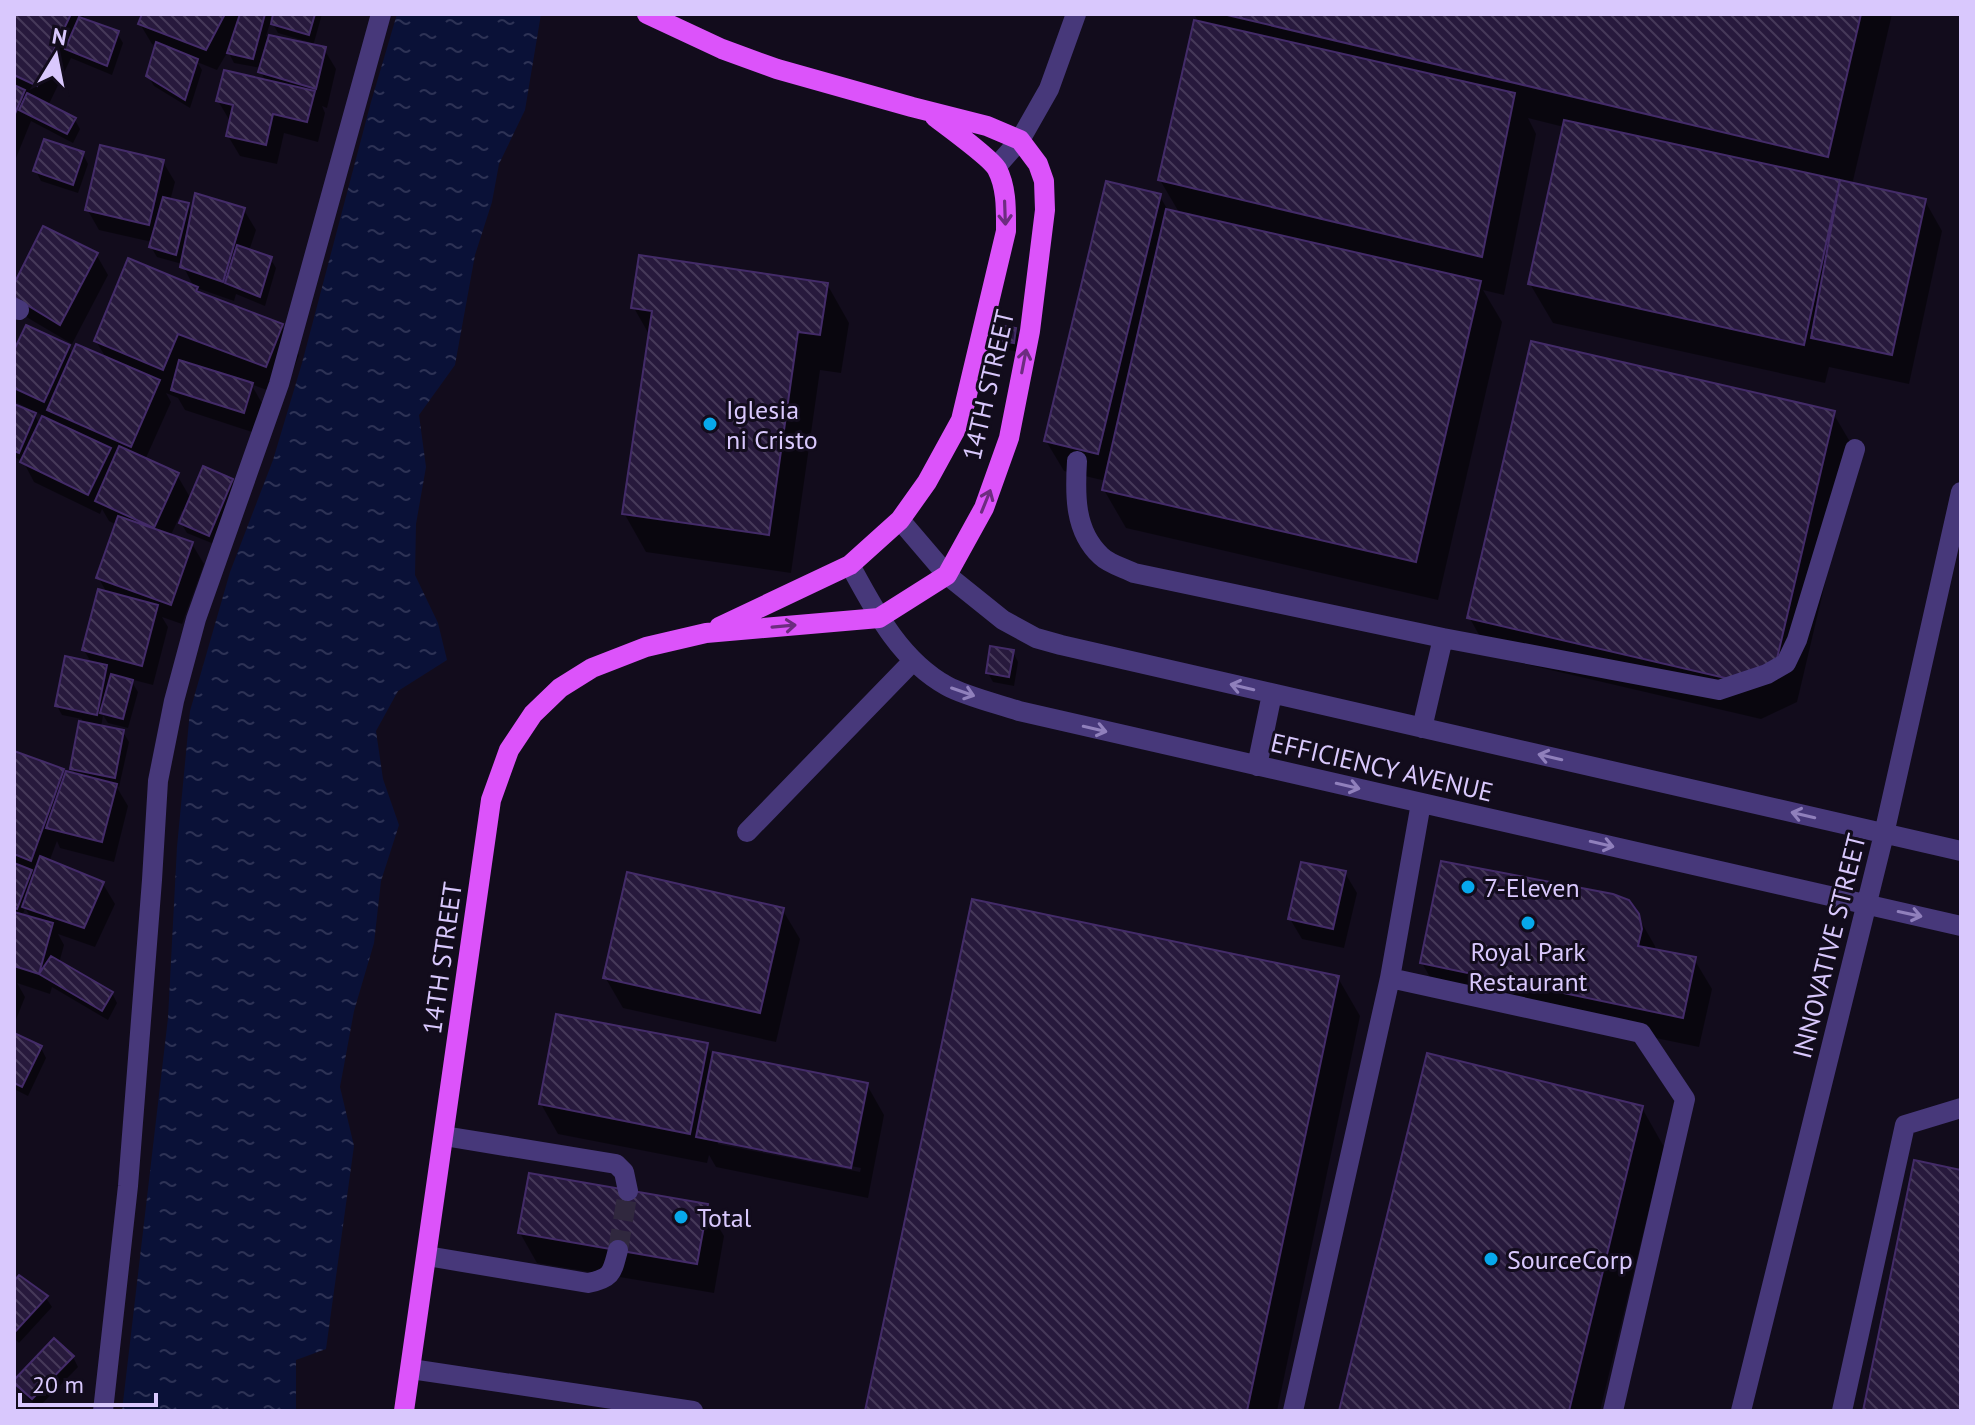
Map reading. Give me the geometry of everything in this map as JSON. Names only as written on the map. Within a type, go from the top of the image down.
[{"type":"main road","points":[[647,14],[722,49],[777,69],[987,126],[1020,140]]},
{"type":"main road","points":[[929,112],[996,167]]},
{"type":"main road","name":"14TH STREET","points":[[404,1411],[491,800],[509,750],[533,714],[560,688],[592,668],[646,647],[706,633],[879,618],[947,575],[984,508],[1009,438],[1030,331],[1045,210],[1044,181],[1038,164],[1020,140]]},
{"type":"main road","name":"14TH STREET","points":[[706,633],[850,565],[900,520],[927,482],[961,420],[1006,231],[1004,191],[996,167]]},
{"type":"street","points":[[103,1411],[128,1186],[158,781],[174,701],[196,619],[279,384],[381,14]]},
{"type":"street","points":[[996,167],[1020,140],[1049,89],[1076,14]]},
{"type":"street","points":[[1077,461],[1075,493],[1082,532],[1102,557],[1134,573],[1443,638],[1719,690],[1767,674],[1786,663],[1797,640],[1855,449]]},
{"type":"street","name":"INNOVATIVE STREET","points":[[1741,1411],[1884,834],[1961,492]]},
{"type":"street","name":"EFFICIENCY AVENUE","points":[[900,520],[947,575],[1003,620],[1036,638],[1961,851]]},
{"type":"street","name":"EFFICIENCY AVENUE","points":[[850,565],[879,618],[913,661],[948,687],[1019,711],[1961,926]]},
{"type":"street","points":[[1422,728],[1443,638]]},
{"type":"street","points":[[747,832],[913,661]]},
{"type":"street","points":[[1257,766],[1272,694]]},
{"type":"street","points":[[1293,1411],[1390,978],[1421,803]]},
{"type":"street","points":[[1390,978],[1641,1033],[1685,1099],[1613,1411]]},
{"type":"street","points":[[1842,1411],[1905,1125],[1961,1108]]},
{"type":"street","points":[[444,1136],[616,1164],[624,1172],[628,1191]]},
{"type":"street","points":[[427,1256],[588,1283],[603,1280],[612,1272],[618,1250]]},
{"type":"street","points":[[411,1369],[693,1411]]},
{"type":"water","points":[[397,14],[541,14],[525,110],[499,164],[492,202],[475,255],[455,365],[419,415],[426,467],[416,524],[415,575],[438,623],[447,660],[398,691],[376,731],[383,779],[399,825],[381,881],[374,943],[354,1011],[340,1087],[354,1146],[326,1349],[296,1360],[296,1411],[122,1411],[168,1018],[177,847],[190,711],[230,572],[273,460],[302,363]]},
{"type":"building","points":[[14,14],[71,14],[37,86],[14,75]]},
{"type":"building","points":[[142,14],[225,14],[206,50],[138,24]]},
{"type":"building","points":[[240,14],[265,14],[253,59],[227,53]]},
{"type":"building","points":[[273,14],[315,14],[309,35],[271,24]]},
{"type":"building","points":[[1223,14],[1861,14],[1828,157]]},
{"type":"building","points":[[79,17],[119,31],[107,66],[65,49]]},
{"type":"building","points":[[1194,20],[1515,93],[1482,257],[1158,180]]},
{"type":"building","points":[[269,35],[326,47],[316,89],[258,72]]},
{"type":"building","points":[[156,42],[198,59],[185,100],[146,76]]},
{"type":"building","points":[[224,70],[315,91],[307,122],[273,114],[266,145],[226,136],[233,105],[216,101]]},
{"type":"building","points":[[14,85],[25,90],[14,116]]},
{"type":"building","points":[[27,93],[76,118],[67,134],[19,110]]},
{"type":"building","points":[[1564,120],[1840,180],[1804,345],[1528,284]]},
{"type":"building","points":[[44,139],[84,152],[73,185],[33,171]]},
{"type":"building","points":[[100,145],[164,160],[149,225],[85,210]]},
{"type":"building","points":[[1840,180],[1926,199],[1892,355],[1811,338]]},
{"type":"building","points":[[1106,181],[1161,194],[1098,454],[1044,441]]},
{"type":"building","points":[[195,193],[245,208],[223,282],[180,267]]},
{"type":"building","points":[[163,197],[189,203],[176,255],[149,247]]},
{"type":"building","points":[[1166,209],[1481,281],[1416,562],[1102,490]]},
{"type":"building","points":[[43,226],[98,253],[60,325],[14,297],[14,284]]},
{"type":"building","points":[[237,245],[272,257],[260,297],[225,283]]},
{"type":"building","name":"Iglesia ni Cristo","points":[[639,255],[828,283],[820,335],[798,332],[769,535],[622,514],[652,311],[631,308]]},
{"type":"building","points":[[128,258],[198,287],[196,291],[283,324],[266,367],[178,334],[163,370],[94,341]]},
{"type":"building","points":[[26,325],[70,345],[44,402],[14,388],[14,350]]},
{"type":"building","points":[[1004,326],[1016,328],[1014,343],[1001,341]]},
{"type":"building","points":[[1531,341],[1835,411],[1776,663],[1738,681],[1467,618]]},
{"type":"building","points":[[76,344],[160,380],[131,447],[47,410]]},
{"type":"building","points":[[179,360],[253,383],[244,413],[171,390]]},
{"type":"building","points":[[14,404],[36,413],[19,453],[14,451]]},
{"type":"building","points":[[42,416],[111,448],[88,495],[20,462]]},
{"type":"building","points":[[119,446],[179,473],[154,528],[95,501]]},
{"type":"building","points":[[203,466],[233,479],[209,536],[179,523]]},
{"type":"building","points":[[118,516],[193,542],[171,605],[96,578]]},
{"type":"building","points":[[98,589],[158,605],[142,666],[82,650]]},
{"type":"building","points":[[990,646],[1014,650],[1009,677],[986,673]]},
{"type":"building","points":[[65,656],[107,665],[97,715],[55,706]]},
{"type":"building","points":[[111,674],[133,680],[123,719],[100,713]]},
{"type":"building","points":[[79,721],[124,730],[115,778],[70,769]]},
{"type":"building","points":[[14,751],[64,769],[31,861],[14,854]]},
{"type":"building","points":[[66,771],[117,784],[102,842],[46,828]]},
{"type":"building","points":[[40,856],[104,882],[84,928],[22,907]]},
{"type":"building","points":[[1441,861],[1613,894],[1629,900],[1639,914],[1642,929],[1638,946],[1696,957],[1683,1018],[1420,963]]},
{"type":"building","points":[[1301,862],[1346,871],[1333,929],[1288,919]]},
{"type":"building","points":[[14,863],[32,870],[17,909],[14,908]]},
{"type":"building","points":[[627,872],[784,908],[760,1013],[603,978]]},
{"type":"building","points":[[972,899],[1339,976],[1247,1411],[865,1411]]},
{"type":"building","points":[[14,912],[53,923],[39,974],[14,966]]},
{"type":"building","points":[[51,956],[113,992],[102,1011],[39,974]]},
{"type":"building","points":[[556,1014],[708,1043],[690,1134],[539,1104]]},
{"type":"building","points":[[14,1033],[42,1046],[22,1087],[14,1083]]},
{"type":"building","points":[[713,1052],[868,1083],[851,1168],[696,1137]]},
{"type":"building","name":"SourceCorp","points":[[1427,1053],[1643,1106],[1569,1411],[1339,1411]]},
{"type":"building","points":[[1914,1160],[1961,1170],[1961,1411],[1863,1411]]},
{"type":"building","points":[[529,1173],[708,1204],[697,1264],[518,1233]]},
{"type":"building","points":[[19,1275],[48,1296],[14,1333],[14,1281]]},
{"type":"building","points":[[54,1338],[74,1356],[32,1399],[14,1380]]},
{"type":"tunnel","points":[[618,1250],[628,1191]]},
{"type":"place","name":"Iglesia ni Cristo","points":[[710,424]]},
{"type":"place","name":"7-Eleven","points":[[1468,887]]},
{"type":"place","name":"Royal Park Restaurant","points":[[1528,923]]},
{"type":"place","name":"Total","points":[[681,1217]]},
{"type":"place","name":"SourceCorp","points":[[1491,1259]]}]
